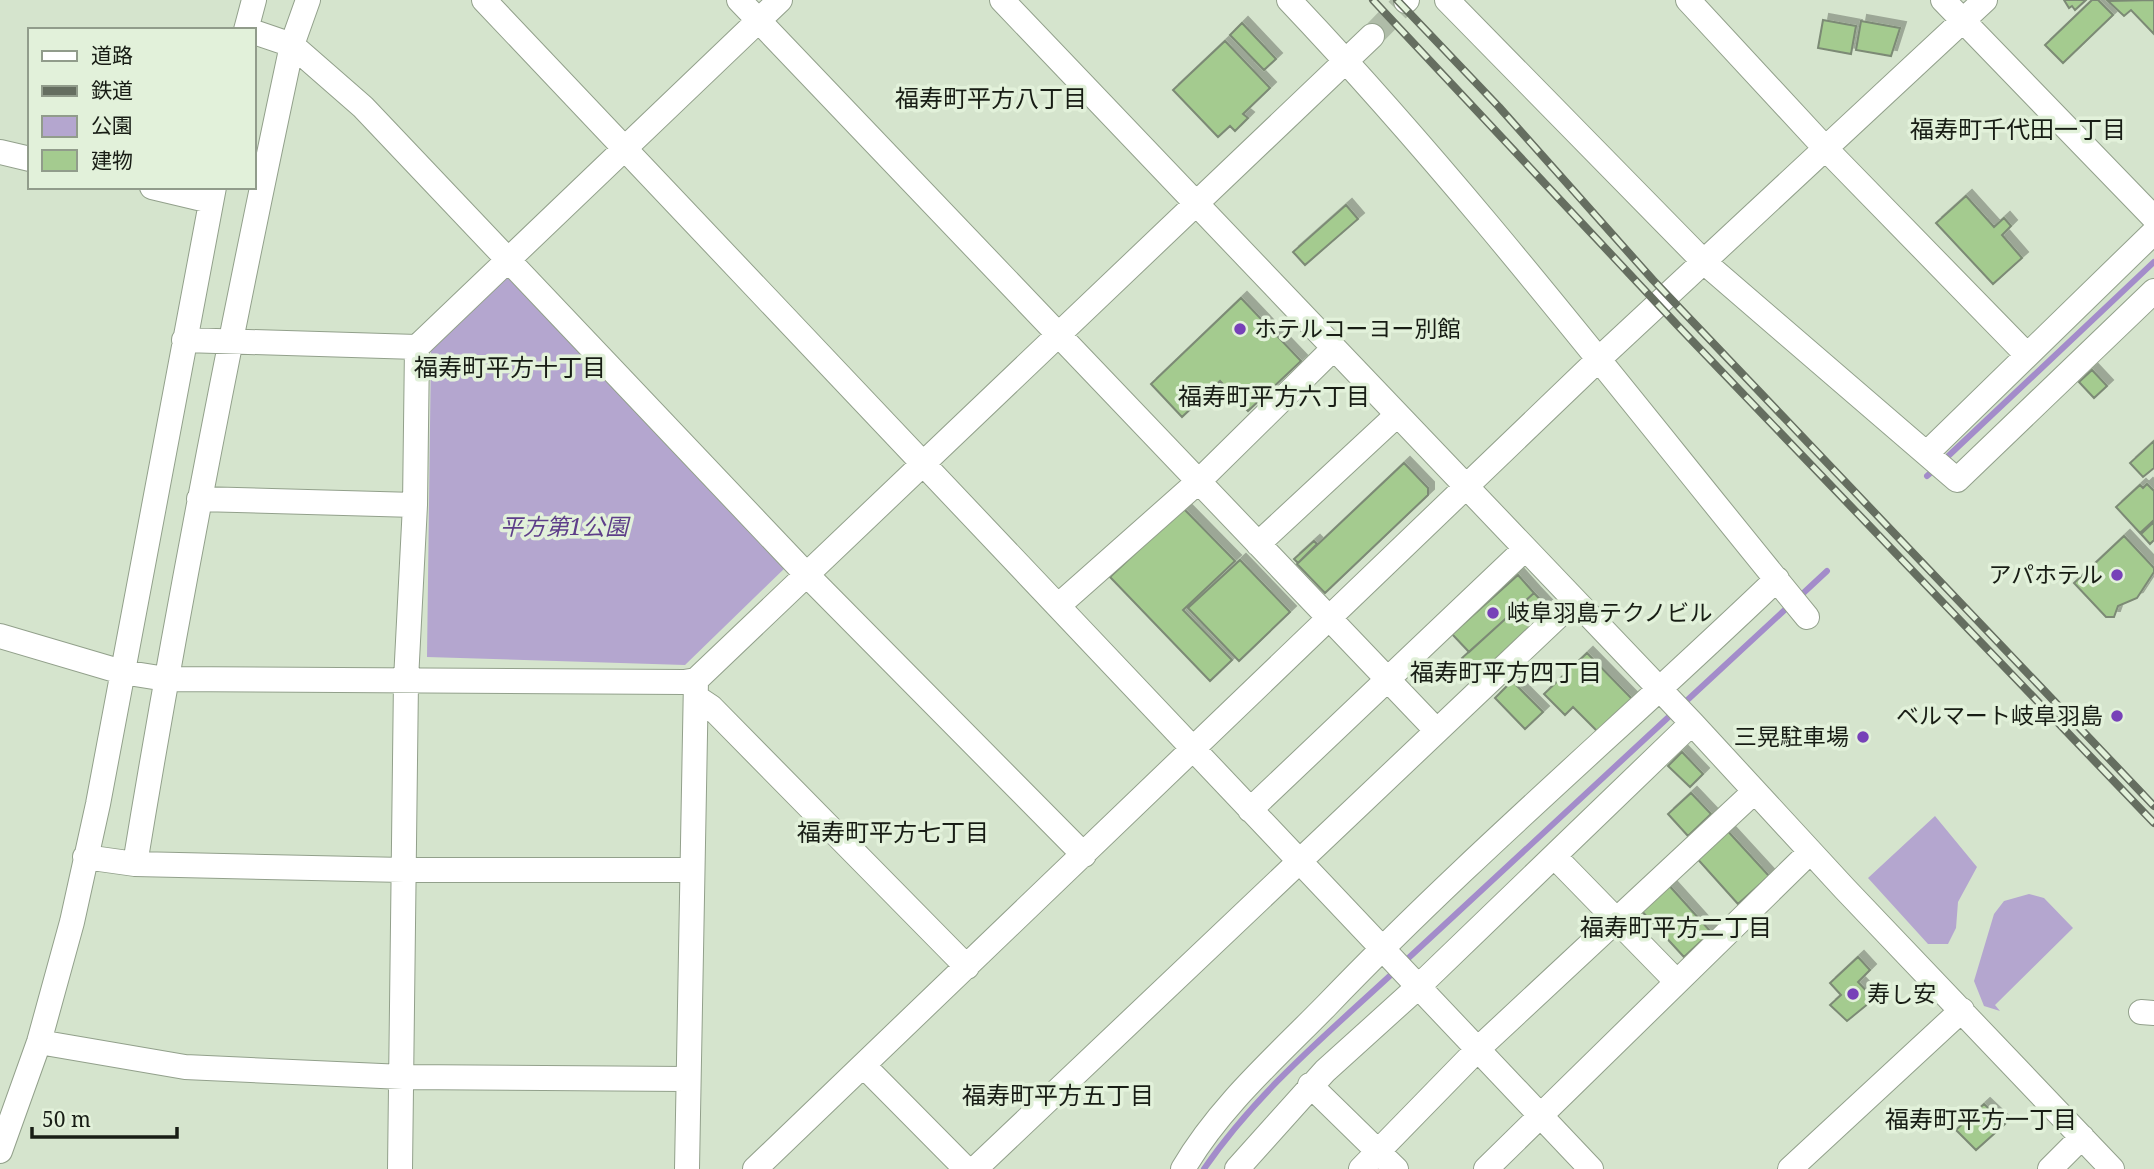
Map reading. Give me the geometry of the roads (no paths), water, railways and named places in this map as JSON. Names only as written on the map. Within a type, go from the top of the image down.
[{"type":"street","points":[[247,28],[254,0]]},
{"type":"street","points":[[135,864],[166,679],[229,341],[292,45],[308,0]]},
{"type":"street","points":[[484,0],[623,150],[1059,605],[1591,1169]]},
{"type":"street","points":[[738,0],[1436,730]]},
{"type":"street","points":[[184,340],[417,347],[780,0]]},
{"type":"street","points":[[1002,0],[1678,708],[1810,852],[2112,1169]]},
{"type":"street","points":[[1183,1169],[1222,1113],[1386,953],[1678,708],[1793,600],[1600,358],[1348,61],[1289,0]]},
{"type":"street","points":[[1447,0],[1705,263],[1957,480],[2154,291]]},
{"type":"street","points":[[1688,0],[1826,149],[2027,355]]},
{"type":"street","points":[[1943,0],[2154,218]]},
{"type":"street","points":[[755,1169],[1600,358],[1985,0]]},
{"type":"street","points":[[256,33],[292,45],[363,107],[806,574],[1084,855]]},
{"type":"street","points":[[687,1169],[686,1079],[695,688],[806,574],[1373,36]]},
{"type":"street","points":[[0,152],[28,159]]},
{"type":"street","points":[[0,1150],[39,1042],[72,922],[212,194],[169,189]]},
{"type":"street","points":[[1936,461],[2027,355],[2154,232]]},
{"type":"street","points":[[400,1169],[406,680],[415,505],[417,347]]},
{"type":"street","points":[[1059,605],[1199,481],[1333,349]]},
{"type":"street","points":[[1258,544],[1397,415]]},
{"type":"street","points":[[199,499],[415,505]]},
{"type":"street","points":[[1250,810],[1525,549]]},
{"type":"street","points":[[975,1169],[1574,601]]},
{"type":"street","points":[[0,636],[122,671],[166,679],[684,682],[695,688],[710,707],[967,967]]},
{"type":"street","points":[[1237,1169],[1310,1086],[1414,983],[1554,856],[1678,708]]},
{"type":"street","points":[[1361,1169],[1479,1048],[1754,792]]},
{"type":"street","points":[[1486,1169],[1810,852]]},
{"type":"street","points":[[1554,856],[1677,982]]},
{"type":"street","points":[[85,857],[135,864],[404,870],[690,870]]},
{"type":"street","points":[[1790,1169],[1962,1010]]},
{"type":"street","points":[[39,1042],[186,1067],[403,1077],[686,1079]]},
{"type":"street","points":[[864,1066],[967,1169]]},
{"type":"street","points":[[1310,1086],[1396,1169]]},
{"type":"street","points":[[2050,1169],[2082,1137]]},
{"type":"waterway","points":[[1944,460],[2154,262]]},
{"type":"waterway","points":[[1927,476],[1936,468]]},
{"type":"waterway","points":[[1798,598],[1827,571]]},
{"type":"waterway","points":[[1682,705],[1790,605]]},
{"type":"waterway","points":[[1402,964],[1674,712]]},
{"type":"waterway","points":[[1204,1169],[1224,1141],[1269,1090],[1394,972]]},
{"type":"tunnel","points":[[1372,36],[1406,1]]},
{"type":"railway","points":[[1373,0],[1680,328],[2154,823]]},
{"type":"railway","points":[[1397,0],[1499,107],[1653,280],[2154,806]]},
{"type":"place","name":"ホテルコーヨー別館","points":[[1240,329]]},
{"type":"place","name":"アパホテル","points":[[2117,575]]},
{"type":"place","name":"岐阜羽島テクノビル","points":[[1493,613]]},
{"type":"place","name":"ベルマート岐阜羽島","points":[[2117,716]]},
{"type":"place","name":"三晃駐車場","points":[[1863,737]]},
{"type":"place","name":"寿し安","points":[[1853,994]]},
{"type":"district","name":"福寿町平方八丁目","points":[[991,99]]},
{"type":"district","name":"福寿町千代田一丁目","points":[[2018,130]]},
{"type":"district","name":"福寿町平方十丁目","points":[[510,368]]},
{"type":"district","name":"福寿町平方六丁目","points":[[1274,397]]},
{"type":"district","name":"福寿町平方四丁目","points":[[1506,673]]},
{"type":"district","name":"福寿町平方七丁目","points":[[893,833]]},
{"type":"district","name":"福寿町平方二丁目","points":[[1676,928]]},
{"type":"district","name":"福寿町平方五丁目","points":[[1058,1096]]},
{"type":"district","name":"福寿町平方一丁目","points":[[1981,1120]]},
{"type":"park label","name":"平方第1公園","points":[[564,527]]}]
